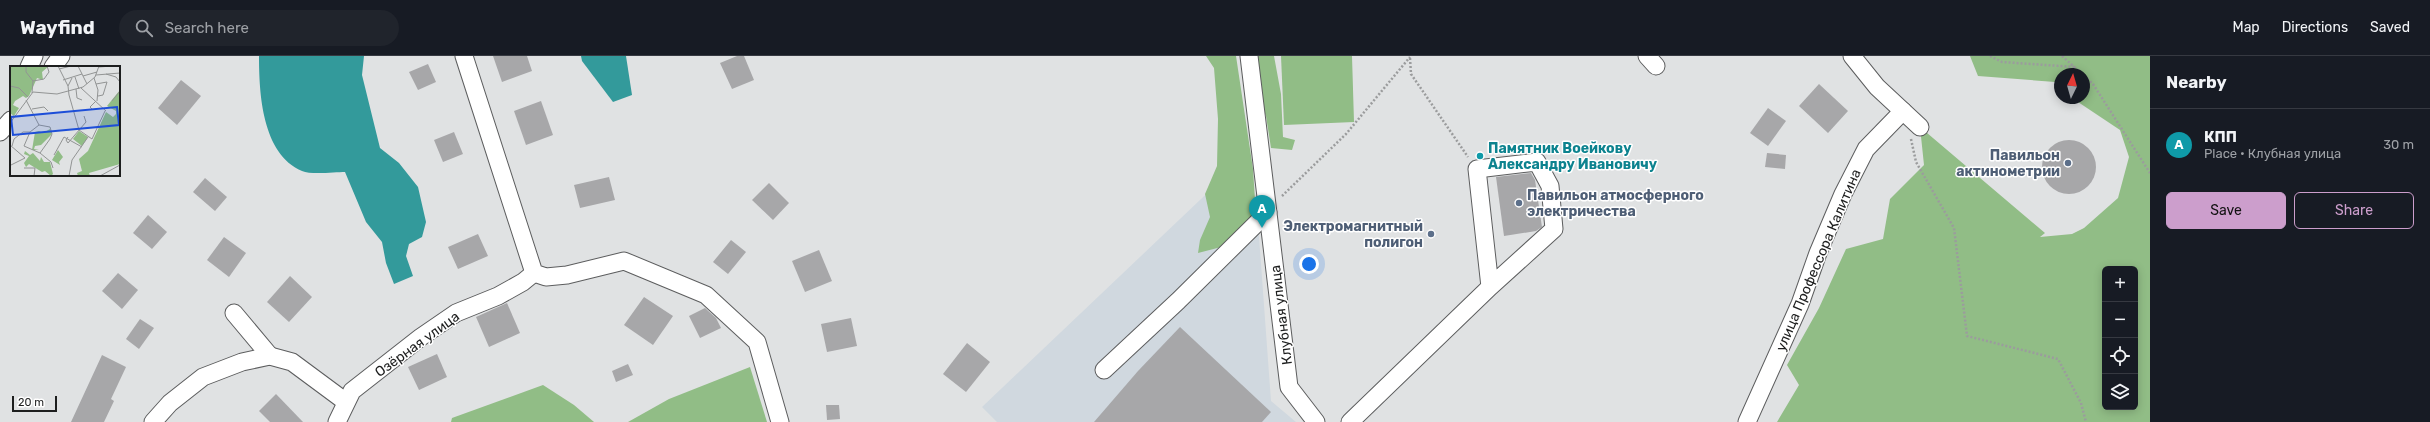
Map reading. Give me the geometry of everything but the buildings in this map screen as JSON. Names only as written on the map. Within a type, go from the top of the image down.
[{"type":"street","points":[[29,66],[34,56]]},
{"type":"street","points":[[54,66],[61,56]]},
{"type":"street","points":[[464,56],[534,273],[546,277],[566,276],[624,261],[706,295],[757,342],[780,422]]},
{"type":"street","name":"Клубная улица","points":[[1249,56],[1290,387],[1316,422]]},
{"type":"street","points":[[1852,56],[1876,87],[1920,127]]},
{"type":"street","name":"улица Профессора Калитина","points":[[1747,422],[1800,304],[1818,253],[1843,194],[1866,150],[1903,111]]},
{"type":"street","points":[[0,132],[10,121]]},
{"type":"street","points":[[1350,422],[1490,287],[1554,229],[1550,186],[1537,162],[1477,169],[1490,287]]},
{"type":"street","points":[[1104,370],[1178,301],[1268,212]]},
{"type":"street","name":"Озёрная улица","points":[[337,422],[352,391],[450,317],[498,296],[524,282],[534,273]]},
{"type":"street","points":[[234,313],[270,356]]},
{"type":"street","points":[[153,422],[170,403],[203,377],[242,362],[270,356],[292,362],[346,402]]},
{"type":"path","points":[[1990,56],[2002,62],[2074,67]]},
{"type":"path","points":[[2062,56],[2074,67]]},
{"type":"path","points":[[1268,212],[1286,192],[1346,134],[1410,57]]},
{"type":"path","points":[[1410,57],[1411,74],[1477,169]]},
{"type":"path","points":[[2090,81],[2150,173]]},
{"type":"path","points":[[1903,111],[1916,162],[1954,228],[1967,336],[2058,359],[2081,402],[2086,422]]},
{"type":"shaded area","points":[[1240,162],[1258,223],[1271,401],[1296,422],[997,422],[982,407]]},
{"type":"green space","points":[[1206,56],[1236,56],[1253,169],[1256,215],[1225,246],[1198,253],[1200,240],[1210,217],[1205,194],[1217,166],[1218,119],[1214,68]]},
{"type":"green space","points":[[1256,56],[1274,56],[1281,94],[1283,137],[1295,140],[1292,150],[1271,148],[1266,116],[1259,101]]},
{"type":"green space","points":[[1281,56],[1352,56],[1354,122],[1284,125]]},
{"type":"green space","points":[[1970,56],[2150,56],[2150,422],[1777,422],[1799,385],[1787,365],[1819,308],[1846,249],[1883,239],[1890,199],[1924,165],[1920,127],[2045,233],[2040,237],[2072,234],[2084,228],[2118,198],[2129,157],[2120,130],[2081,104],[2090,104],[2090,68],[2054,68],[2054,82],[1978,76]]},
{"type":"green space","points":[[750,367],[767,422],[628,422],[669,399]]},
{"type":"green space","points":[[543,385],[574,405],[594,422],[451,422],[452,418]]},
{"type":"water","points":[[259,56],[364,56],[362,75],[380,148],[399,163],[418,187],[426,222],[422,237],[409,244],[406,256],[413,276],[394,284],[386,263],[382,242],[366,222],[345,172],[317,173],[302,171],[289,163],[278,151],[271,137],[262,104]]},
{"type":"water","points":[[581,56],[626,56],[632,95],[613,102],[582,61]]},
{"type":"place","name":"Памятник Воейкову Александру Ивановичу","points":[[1480,156]]},
{"type":"place","name":"Павильон актинометрии","points":[[2068,163]]},
{"type":"place","name":"Павильон атмосферного электричества","points":[[1519,203]]},
{"type":"place","name":"КПП","points":[[1262,228]]},
{"type":"place","name":"Электромагнитный полигон","points":[[1431,234]]}]
